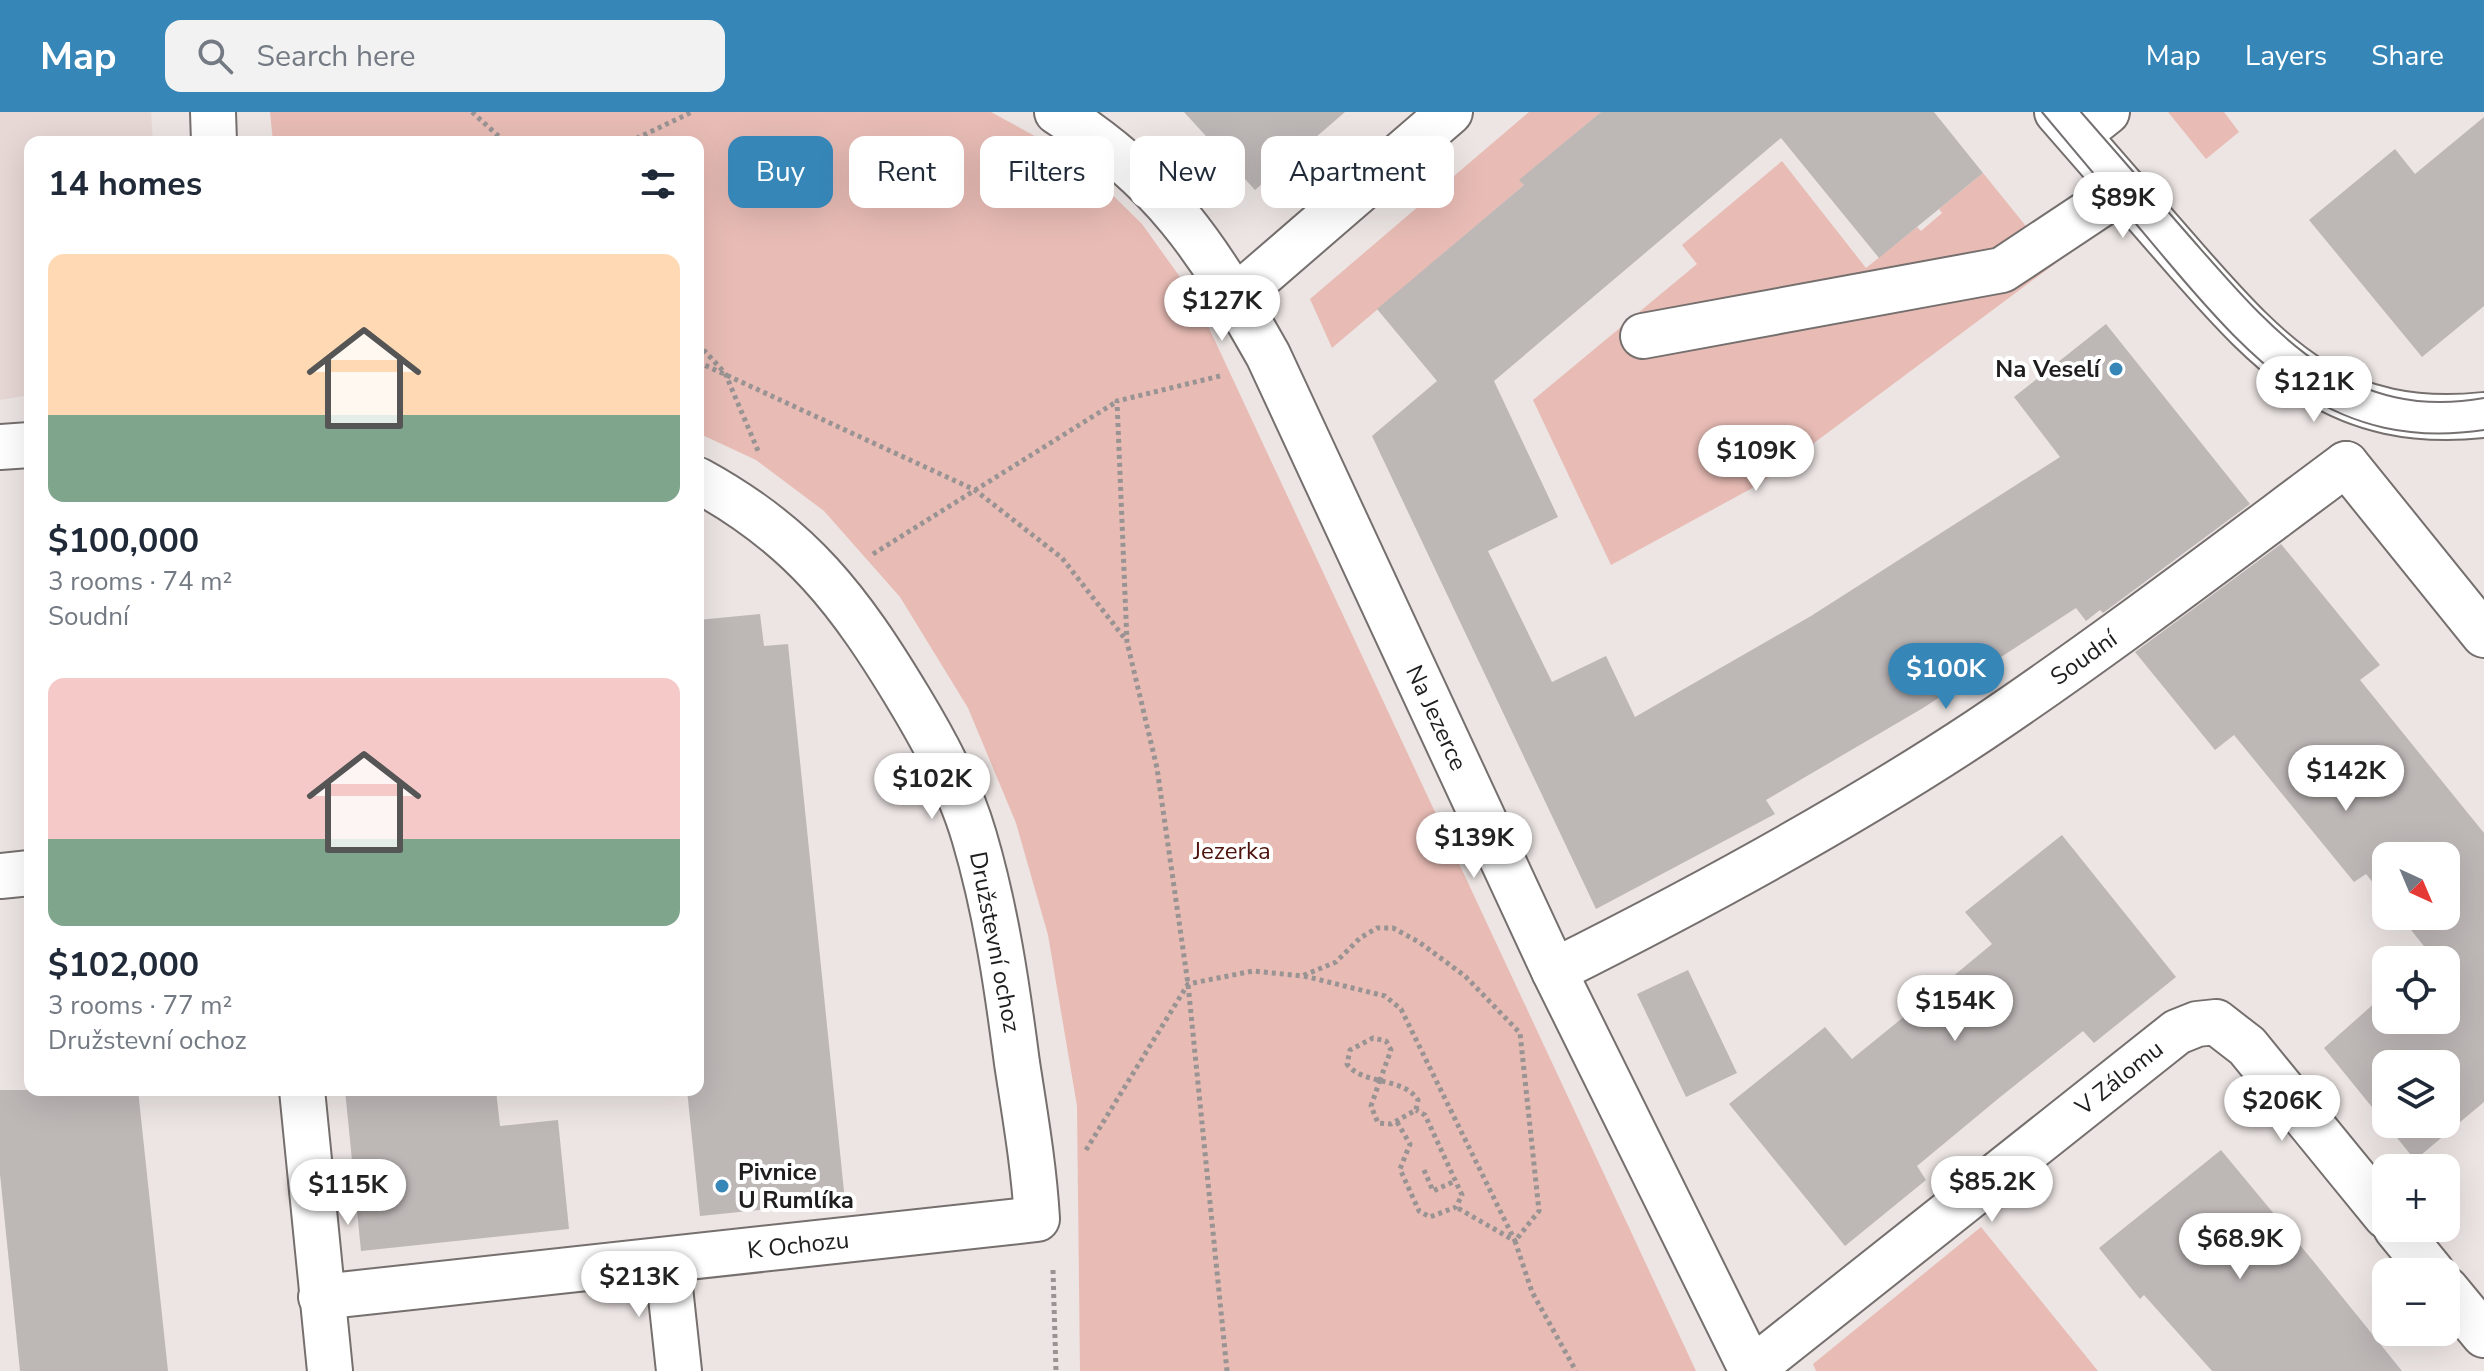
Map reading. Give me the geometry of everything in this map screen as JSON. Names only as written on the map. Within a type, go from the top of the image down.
[{"type":"street","points":[[213,112],[214,136]]},
{"type":"street","name":"Na Jezerce","points":[[1057,112],[1106,145],[1145,178],[1213,259],[1268,355],[1554,971],[1752,1370]]},
{"type":"street","points":[[1235,298],[1450,112]]},
{"type":"street","points":[[2081,120],[2124,189],[2241,322],[2279,358],[2316,384],[2356,403],[2399,414],[2439,418],[2484,415]]},
{"type":"street","points":[[1643,336],[2002,270],[2124,189]]},
{"type":"street","points":[[2356,403],[2348,419],[2346,464],[2484,635]]},
{"type":"street","points":[[0,447],[24,445]]},
{"type":"street","name":"Soudní","points":[[1554,971],[1737,875],[1977,732],[2107,643],[2346,464]]},
{"type":"street","name":"Družstevní ochoz","points":[[704,483],[742,504],[787,539],[830,581],[877,647],[920,717],[951,776],[974,834],[1003,960],[1036,1205]]},
{"type":"street","points":[[0,876],[24,874]]},
{"type":"street","name":"V Zálomu","points":[[1752,1370],[2177,1032],[2207,1022],[2224,1026],[2247,1046],[2372,1199]]},
{"type":"street","points":[[303,1096],[330,1371]]},
{"type":"street","name":"K Ochozu","points":[[321,1297],[667,1260],[1036,1205]]},
{"type":"street","points":[[2407,1242],[2421,1258]]},
{"type":"street","points":[[667,1260],[679,1371]]},
{"type":"street","points":[[2460,1306],[2484,1335]]},
{"type":"path","points":[[472,112],[498,136]]},
{"type":"path","points":[[642,136],[692,112]]},
{"type":"path","points":[[704,350],[725,373],[760,454]]},
{"type":"path","points":[[704,364],[975,490],[1062,558],[1127,642]]},
{"type":"path","points":[[830,581],[1117,401],[1221,376]]},
{"type":"path","points":[[1117,401],[1127,642],[1157,768],[1188,984],[1227,1371]]},
{"type":"path","points":[[1302,976],[1336,962],[1360,938],[1377,928],[1393,928],[1419,942],[1465,976],[1520,1033],[1539,1211],[1515,1241]]},
{"type":"path","points":[[1056,1371],[1054,1272],[1036,1205],[1085,1152],[1188,984],[1253,971],[1302,976],[1385,996],[1401,1009],[1515,1241],[1532,1292],[1576,1371]]},
{"type":"path","points":[[1380,1080],[1350,1070],[1347,1064],[1350,1050],[1373,1038],[1386,1041],[1391,1050],[1380,1080],[1371,1106],[1373,1118],[1384,1126],[1416,1110],[1418,1100],[1413,1092],[1380,1080]]},
{"type":"path","points":[[1397,1122],[1410,1144],[1400,1169],[1419,1211],[1430,1217],[1456,1207],[1462,1195],[1425,1115],[1416,1110]]},
{"type":"path","points":[[1424,1170],[1433,1191],[1455,1181]]},
{"type":"path","points":[[1456,1207],[1515,1241]]},
{"type":"shaded area","points":[[0,112],[151,112],[153,136],[24,136],[24,396],[0,400]]},
{"type":"green space","name":"Jezerka","points":[[270,112],[991,112],[1035,136],[980,136],[980,208],[1114,208],[1114,196],[1142,224],[1195,298],[1696,1371],[1080,1371],[1077,1106],[1048,935],[1016,823],[968,708],[900,597],[824,511],[756,460],[704,436],[704,136],[272,136]]},
{"type":"green space","points":[[1529,112],[1601,112],[1520,180],[1524,185],[1332,348],[1310,299],[1417,208],[1454,208],[1454,176]]},
{"type":"green space","points":[[2168,112],[2224,112],[2239,132],[2206,159]]},
{"type":"green space","points":[[1782,161],[1866,268],[1917,227],[1921,231],[1942,213],[1939,209],[1983,173],[2056,263],[1756,486],[1611,565],[1533,400],[1697,264],[1682,245]]},
{"type":"green space","points":[[1981,1227],[2098,1371],[1816,1371],[1813,1364]]},
{"type":"building","points":[[1184,112],[1345,112],[1317,136],[1261,136],[1261,185],[1255,190],[1245,179],[1245,136],[1206,136]]},
{"type":"building","points":[[1601,112],[1934,112],[1983,173],[1879,258],[1781,138],[1494,381],[1558,517],[1488,551],[1552,682],[1606,656],[1635,717],[1811,616],[2060,457],[2014,397],[2106,324],[2250,504],[2103,613],[2100,610],[2086,621],[2076,608],[1923,708],[1766,800],[1775,814],[1596,909],[1372,436],[1437,381],[1377,309],[1524,185],[1519,180]]},
{"type":"building","points":[[2484,117],[2484,306],[2422,357],[2309,220],[2395,149],[2415,174]]},
{"type":"building","points":[[2281,544],[2380,665],[2360,680],[2484,833],[2484,1102],[2460,1122],[2460,1050],[2372,1050],[2372,1107],[2324,1048],[2372,1005],[2372,1034],[2460,1034],[2460,946],[2424,946],[2411,930],[2460,930],[2460,842],[2372,842],[2372,882],[2366,874],[2354,882],[2234,735],[2215,750],[2135,652]]},
{"type":"building","points":[[760,614],[764,646],[788,644],[845,1201],[700,1216],[688,1096],[704,1096],[704,619]]},
{"type":"building","points":[[2062,835],[2176,977],[2094,1043],[2083,1031],[1999,1098],[1917,1166],[1926,1180],[1845,1246],[1729,1104],[1825,1027],[1852,1059],[1992,944],[1965,912]]},
{"type":"building","points":[[1688,970],[1737,1073],[1686,1097],[1637,994]]},
{"type":"building","points":[[0,1090],[24,1090],[24,1096],[139,1096],[168,1371],[20,1371],[0,1174]]},
{"type":"building","points":[[346,1096],[497,1096],[500,1126],[558,1120],[569,1229],[361,1251]]},
{"type":"building","points":[[2397,1138],[2441,1138],[2422,1154],[2410,1154]]},
{"type":"building","points":[[2221,1150],[2372,1334],[2372,1346],[2382,1346],[2402,1371],[2212,1371],[2144,1295],[2140,1299],[2099,1248]]},
{"type":"tram line","points":[[2042,112],[2201,300],[2267,367],[2303,393],[2342,414],[2384,428],[2431,433],[2484,430]]},
{"type":"tram line","points":[[2081,112],[2257,311],[2321,365],[2356,384],[2394,397],[2437,402],[2484,398]]},
{"type":"place","name":"Na Veselí","points":[[2116,369]]},
{"type":"place","name":"Pivnice U Rumlíka","points":[[722,1186]]}]
